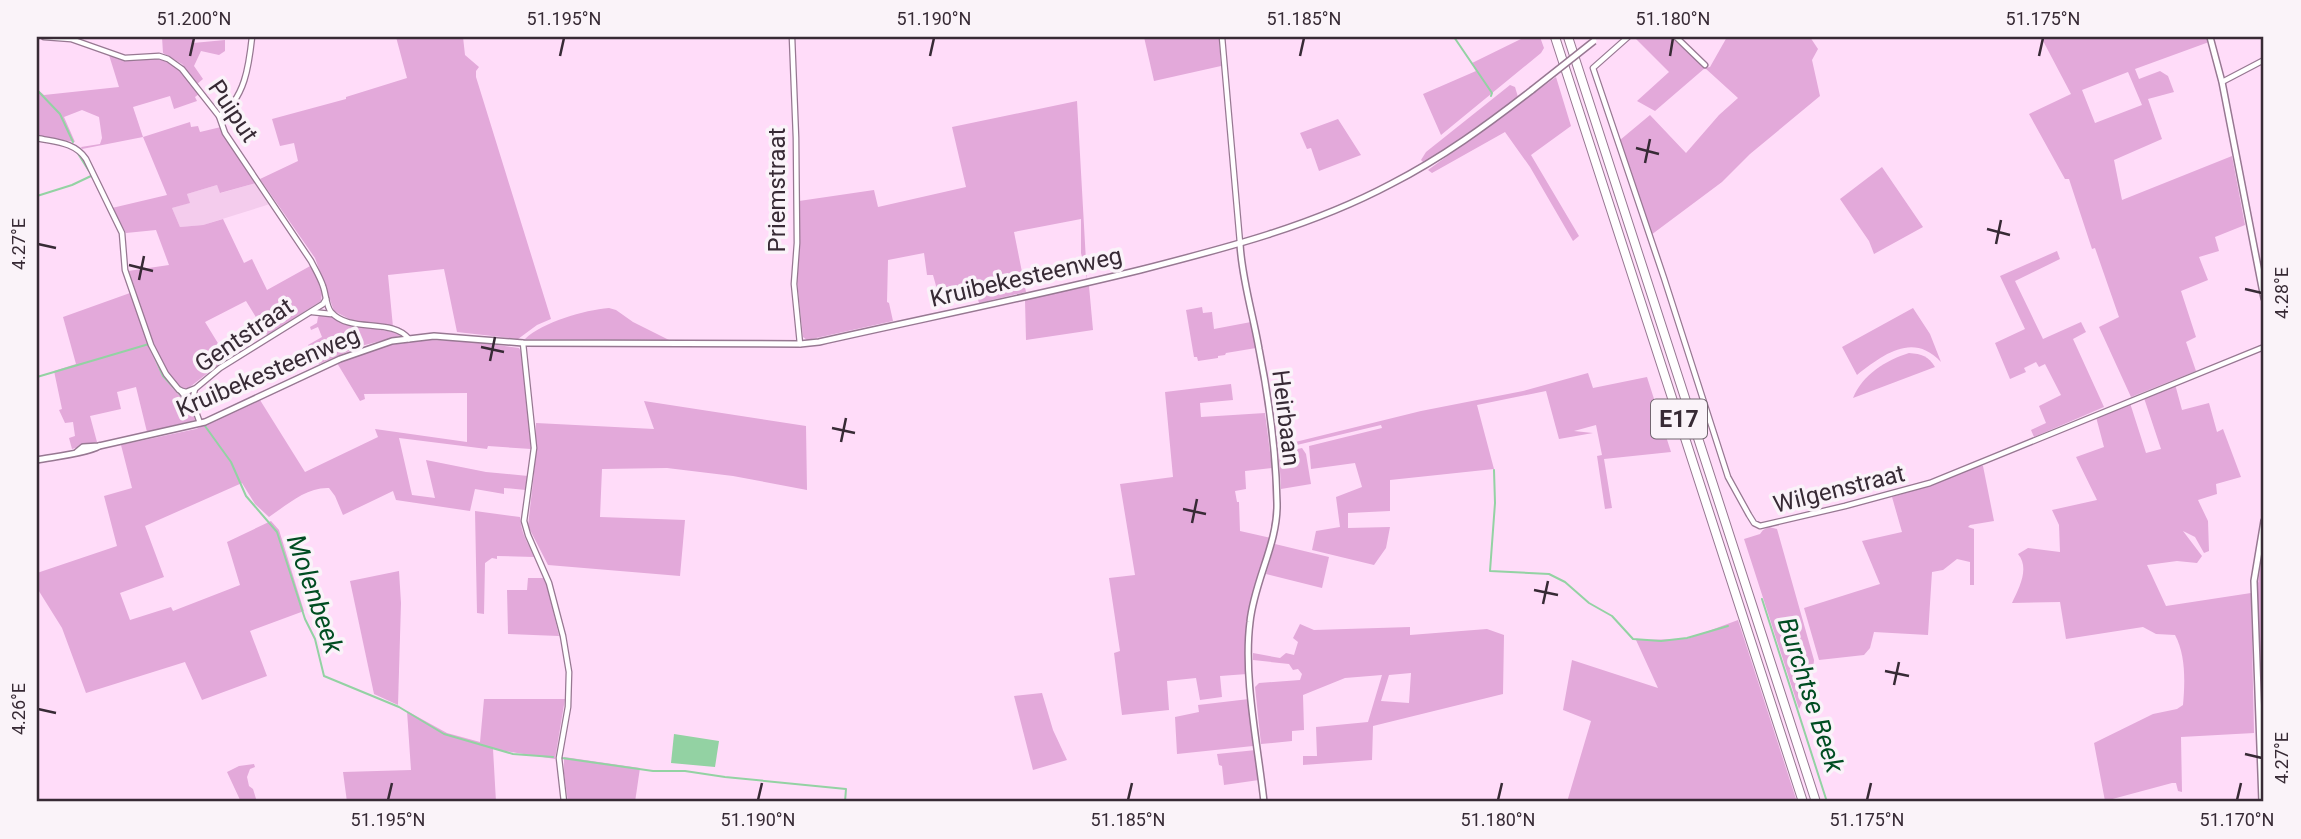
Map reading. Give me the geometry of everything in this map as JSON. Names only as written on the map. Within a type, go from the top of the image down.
[{"type":"highway","name":"E17","points":[[1555,37],[1803,802]]},
{"type":"highway","name":"E17","points":[[1568,37],[1815,802]]},
{"type":"street","name":"Puiput","points":[[44,37],[71,39],[125,58],[159,56],[182,69],[219,116],[225,133],[311,261],[327,299]]},
{"type":"street","points":[[219,116],[235,102],[242,91],[252,37]]},
{"type":"street","name":"Priemstraat","points":[[792,37],[797,243],[794,284],[800,344]]},
{"type":"street","name":"Heirbaan","points":[[1222,37],[1241,264],[1260,350],[1277,502],[1276,526],[1253,602],[1248,634],[1251,688],[1264,802]]},
{"type":"street","name":"Wilgenstraat","points":[[1629,37],[1593,68],[1668,288],[1728,477],[1754,523],[1760,526],[1930,483],[2264,347]]},
{"type":"street","points":[[1676,37],[1705,65]]},
{"type":"street","points":[[2210,37],[2222,82],[2239,181],[2264,298]]},
{"type":"street","name":"Kruibekesteenweg","points":[[37,460],[92,451],[99,446],[200,423],[372,346],[409,339],[434,336],[523,343],[819,342],[1097,280],[1240,244],[1354,202],[1389,186],[1456,146],[1597,39]]},
{"type":"street","points":[[2222,82],[2264,60]]},
{"type":"street","name":"Gentstraat","points":[[37,138],[72,146],[79,149],[86,159],[122,233],[125,270],[154,353],[166,374],[192,406],[200,423]]},
{"type":"street","name":"Kruibekesteenweg","points":[[327,299],[333,314],[356,324],[398,331],[409,339]]},
{"type":"street","name":"Gentstraat","points":[[179,390],[186,392],[196,388],[220,368],[311,312],[327,299]]},
{"type":"street","name":"Gentstraat","points":[[311,312],[333,314]]},
{"type":"street","points":[[523,343],[534,448],[524,521],[554,598],[564,636],[569,672],[568,707],[559,758],[564,802]]},
{"type":"street","name":"Gentstraat","points":[[192,406],[196,388]]},
{"type":"street","points":[[2262,802],[2254,581],[2264,521]]},
{"type":"shaded area","points":[[162,37],[192,37],[193,43],[225,40],[225,51],[219,55],[201,51],[194,66],[203,79],[197,84],[182,64],[163,53]]},
{"type":"shaded area","points":[[396,37],[463,37],[465,55],[479,67],[476,77],[551,319],[537,325],[518,339],[457,332],[444,269],[388,275],[393,327],[353,321],[334,311],[315,258],[260,179],[298,161],[294,143],[280,146],[272,119],[346,99],[407,78]]},
{"type":"shaded area","points":[[1144,37],[1219,37],[1221,66],[1154,81]]},
{"type":"shaded area","points":[[1525,37],[1540,37],[1544,48],[1541,53],[1441,135],[1423,94],[1476,71],[1472,63]]},
{"type":"shaded area","points":[[1634,37],[1671,37],[1705,68],[1655,111],[1637,101],[1669,72]]},
{"type":"shaded area","points":[[1727,37],[1810,37],[1818,49],[1812,60],[1820,96],[1750,154],[1722,182],[1651,235],[1620,140],[1650,115],[1686,153],[1719,115],[1738,98],[1705,68],[1710,67]]},
{"type":"shaded area","points":[[2041,37],[2207,37],[2209,42],[2135,69],[2139,79],[2160,71],[2168,76],[2174,92],[2148,99],[2162,139],[2114,160],[2122,200],[2232,156],[2245,225],[2215,237],[2219,251],[2199,257],[2208,280],[2181,291],[2196,337],[2186,342],[2196,371],[2131,397],[2099,327],[2119,317],[2095,248],[2092,249],[2069,179],[2065,179],[2029,114],[2071,94]],"holes":[[[2128,72],[2142,105],[2095,123],[2082,90]]]},
{"type":"shaded area","points":[[109,55],[125,61],[168,61],[183,73],[199,94],[195,97],[197,101],[174,109],[170,96],[133,107],[143,137],[82,149],[81,147],[100,144],[102,138],[99,117],[82,110],[64,117],[75,142],[37,136],[37,89],[44,95],[119,87]]},
{"type":"shaded area","points":[[1556,77],[1571,126],[1531,155],[1579,236],[1573,241],[1530,167],[1505,132],[1432,173],[1428,170]]},
{"type":"shaded area","points":[[1510,85],[1515,87],[1518,97],[1458,141],[1424,163],[1421,160],[1426,152]]},
{"type":"shaded area","points":[[1077,101],[1087,279],[1081,253],[1081,219],[1014,232],[1026,292],[979,303],[974,285],[938,293],[933,275],[927,275],[924,253],[888,260],[887,302],[893,321],[807,340],[803,337],[797,281],[799,201],[874,190],[878,207],[966,187],[952,127]]},
{"type":"shaded area","points":[[1338,119],[1361,155],[1319,171],[1311,148],[1307,149],[1300,133]]},
{"type":"shaded area","points":[[190,122],[191,127],[198,126],[200,132],[221,127],[256,183],[220,193],[217,185],[187,194],[190,203],[172,208],[180,227],[203,225],[223,219],[244,263],[252,259],[267,290],[312,265],[322,293],[321,301],[267,335],[246,301],[205,322],[227,358],[186,390],[175,382],[158,353],[128,271],[169,265],[156,230],[126,233],[112,208],[167,195],[143,137]]},
{"type":"shaded area","points":[[1882,167],[1923,227],[1874,254],[1869,241],[1840,199]]},
{"type":"shaded area","points":[[256,183],[270,204],[203,225],[180,227],[172,208],[189,203],[187,194],[217,185],[221,193]]},
{"type":"shaded area","points":[[2057,251],[2060,259],[2015,281],[2043,339],[2081,322],[2086,332],[2073,339],[2104,407],[2034,437],[2031,430],[2046,423],[2039,406],[2061,395],[2045,364],[2039,367],[2036,362],[2024,368],[2026,372],[2010,379],[1995,343],[2025,329],[2000,276]]},
{"type":"shaded area","points":[[1089,286],[1093,330],[1026,340],[1025,300]]},
{"type":"shaded area","points":[[130,293],[159,369],[193,411],[195,420],[147,432],[136,387],[117,392],[121,409],[90,416],[97,442],[72,449],[69,438],[75,436],[73,422],[65,423],[59,410],[62,409],[54,371],[76,364],[63,317]]},
{"type":"shaded area","points":[[1202,307],[1203,313],[1212,312],[1214,329],[1251,322],[1256,348],[1198,361],[1197,357],[1194,357],[1186,310]]},
{"type":"shaded area","points":[[609,308],[669,340],[525,339],[542,327],[564,318]]},
{"type":"shaded area","points":[[1913,308],[1930,334],[1941,362],[1920,348],[1909,347],[1888,354],[1857,375],[1842,347]]},
{"type":"shaded area","points":[[323,313],[355,325],[398,333],[400,336],[361,346],[319,364],[308,345],[322,337],[318,327],[311,330],[310,327],[317,323],[318,317]]},
{"type":"shaded area","points":[[427,340],[467,341],[519,348],[522,353],[531,449],[488,446],[487,449],[399,438],[412,495],[435,498],[426,460],[486,472],[528,476],[526,490],[504,488],[504,494],[475,489],[470,511],[396,500],[393,491],[343,515],[329,488],[321,488],[297,498],[269,517],[255,504],[242,483],[145,526],[164,577],[120,593],[130,620],[171,607],[173,611],[240,585],[227,542],[271,521],[279,530],[304,611],[250,631],[267,676],[202,700],[185,662],[86,693],[62,628],[37,588],[37,573],[117,546],[104,496],[132,488],[121,445],[196,429],[260,400],[305,472],[378,437],[375,429],[467,442],[467,393],[364,394],[365,399],[360,401],[337,363],[389,345]]},
{"type":"shaded area","points":[[1909,353],[1924,356],[1935,367],[1853,398],[1862,382],[1876,370]]},
{"type":"shaded area","points":[[1588,373],[1593,388],[1647,377],[1671,452],[1604,459],[1612,508],[1605,509],[1597,456],[1602,455],[1596,425],[1574,431],[1593,433],[1559,439],[1546,391],[1477,405],[1494,469],[1390,480],[1390,511],[1348,513],[1348,528],[1390,527],[1386,548],[1374,565],[1312,550],[1316,531],[1340,527],[1336,497],[1362,487],[1355,463],[1311,469],[1309,446],[1382,428],[1381,425],[1280,449],[1279,446],[1421,411],[1523,391]]},
{"type":"shaded area","points":[[1231,384],[1233,400],[1200,403],[1201,417],[1265,413],[1272,468],[1245,471],[1246,489],[1235,491],[1239,502],[1240,531],[1271,538],[1249,621],[1247,674],[1220,676],[1222,697],[1200,700],[1196,678],[1167,681],[1169,710],[1122,715],[1114,653],[1120,651],[1109,578],[1135,575],[1120,484],[1173,477],[1165,392]]},
{"type":"shaded area","points":[[2175,384],[2182,410],[2209,403],[2217,432],[2223,429],[2241,477],[2216,484],[2217,494],[2198,500],[2208,521],[2209,551],[2204,553],[2195,537],[2183,531],[2202,556],[2197,563],[2177,561],[2147,565],[2166,606],[2251,593],[2254,733],[2181,737],[2182,792],[2178,791],[2176,783],[2172,783],[2105,801],[2094,743],[2153,714],[2177,709],[2183,705],[2184,669],[2179,643],[2175,635],[2156,634],[2143,627],[2066,639],[2060,602],[2012,603],[2023,572],[2018,554],[2028,548],[2060,552],[2059,525],[2052,510],[2097,500],[2076,457],[2104,447],[2096,417],[2130,403],[2146,453],[2161,449],[2144,398]]},
{"type":"shaded area","points":[[644,401],[806,426],[807,490],[733,476],[667,468],[602,469],[600,517],[685,520],[680,576],[548,565],[528,526],[536,423],[654,429]]},
{"type":"shaded area","points":[[1302,448],[1306,454],[1311,484],[1281,489],[1279,453]]},
{"type":"shaded area","points":[[1979,465],[1983,466],[1994,521],[1968,527],[1974,529],[1974,585],[1970,585],[1970,562],[1957,559],[1943,570],[1932,572],[1928,635],[1874,632],[1870,648],[1864,655],[1819,660],[1804,608],[1880,584],[1862,541],[1902,532],[1892,497],[1934,484]]},
{"type":"shaded area","points":[[475,511],[520,517],[523,534],[534,557],[497,556],[497,559],[492,558],[485,563],[484,614],[477,613]]},
{"type":"shaded area","points":[[1769,527],[1777,529],[1814,660],[1812,681],[1799,709],[1744,539],[1760,534]]},
{"type":"shaded area","points":[[2264,542],[2264,707],[2262,707],[2257,590]]},
{"type":"shaded area","points":[[1275,544],[1329,557],[1322,588],[1266,574]]},
{"type":"shaded area","points":[[399,571],[401,603],[398,705],[374,694],[350,581]]},
{"type":"shaded area","points":[[528,578],[545,578],[559,636],[508,634],[507,590],[527,590]]},
{"type":"shaded area","points":[[1738,620],[1797,802],[1567,802],[1591,721],[1563,710],[1572,660],[1658,688],[1636,640],[1687,639]]},
{"type":"shaded area","points":[[1300,624],[1314,630],[1410,627],[1410,635],[1487,629],[1504,635],[1503,694],[1373,726],[1372,760],[1303,765],[1303,756],[1317,756],[1316,727],[1368,722],[1382,675],[1345,678],[1303,695],[1304,730],[1292,731],[1292,741],[1261,744],[1255,687],[1259,683],[1300,680],[1302,674],[1298,669],[1293,670],[1289,664],[1253,660],[1253,653],[1280,658],[1286,653],[1294,655],[1298,642],[1293,638]],"holes":[[[1411,673],[1409,703],[1381,701],[1389,675]]]},
{"type":"shaded area","points":[[1042,693],[1053,730],[1067,760],[1033,770],[1014,696]]},
{"type":"shaded area","points":[[484,699],[565,699],[555,759],[493,749],[496,802],[347,802],[343,772],[411,770],[407,711],[447,733],[480,742]]},
{"type":"shaded area","points":[[1249,699],[1255,744],[1253,746],[1177,754],[1175,717],[1199,712],[1198,705]]},
{"type":"shaded area","points":[[674,734],[719,741],[715,767],[671,763]]},
{"type":"shaded area","points":[[1256,750],[1259,780],[1224,785],[1222,766],[1219,765],[1217,754]]},
{"type":"shaded area","points":[[564,757],[640,768],[635,802],[568,802]]},
{"type":"shaded area","points":[[254,764],[255,767],[250,769],[247,777],[257,802],[241,802],[227,772],[239,766]]},
{"type":"waterway","points":[[1454,37],[1492,93],[1491,96]]},
{"type":"waterway","name":"Molenbeek","points":[[37,90],[60,114],[73,142]]},
{"type":"waterway","name":"Molenbeek","points":[[77,152],[89,171]]},
{"type":"waterway","name":"Molenbeek","points":[[37,196],[91,176]]},
{"type":"waterway","name":"Molenbeek","points":[[37,377],[149,344],[163,376],[188,403]]},
{"type":"waterway","name":"Molenbeek","points":[[205,426],[231,462],[246,496],[277,532],[305,619],[315,639],[324,676],[399,707],[444,734],[513,754],[553,757]]},
{"type":"waterway","name":"Burchtse Beek","points":[[1494,470],[1495,503],[1490,571],[1549,574],[1565,582],[1589,603],[1612,616],[1633,639],[1661,641],[1687,638],[1728,626]]},
{"type":"waterway","name":"Burchtse Beek","points":[[1762,599],[1827,802]]},
{"type":"waterway","name":"Molenbeek","points":[[562,758],[653,771],[685,771],[846,789],[845,802]]}]
